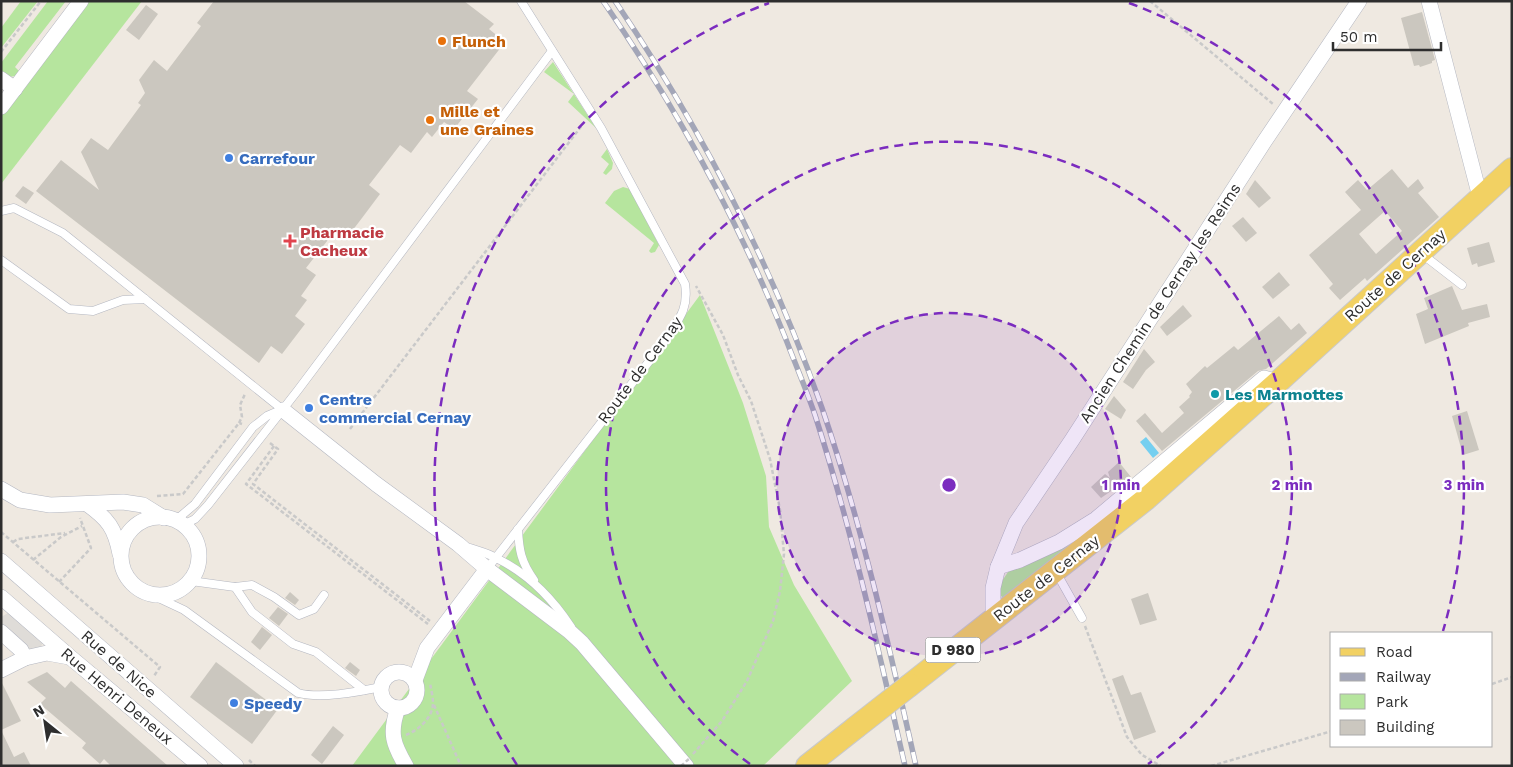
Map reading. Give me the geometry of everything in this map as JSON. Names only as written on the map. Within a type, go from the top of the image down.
[{"type":"main road","name":"Route de Cernay","points":[[807,766],[1146,499],[1512,169]]},
{"type":"street","points":[[1,107],[81,1]]},
{"type":"street","name":"Ancien Chemin de Cernay les Reims","points":[[997,616],[993,609],[998,567],[1016,523],[1284,112],[1359,1]]},
{"type":"street","points":[[1429,1],[1480,197]]},
{"type":"street","points":[[1,79],[15,89]]},
{"type":"street","name":"Route de Cernay","points":[[998,567],[1020,560],[1060,542],[1096,519],[1264,378],[1278,382]]},
{"type":"street","points":[[283,410],[376,484],[458,544],[491,563],[582,643],[688,762]]},
{"type":"street","points":[[1,489],[20,500],[50,505],[123,502],[143,505],[191,532],[199,551],[196,572],[191,581],[173,593],[163,595],[152,595],[140,590],[130,581],[123,570],[115,533],[102,514],[86,504]]},
{"type":"street","points":[[121,556],[127,536],[134,527],[143,521],[154,518],[174,521]]},
{"type":"street","name":"Rue de Nice","points":[[1,561],[242,763]]},
{"type":"street","points":[[415,680],[406,673],[395,672],[386,677],[381,687],[383,699],[398,708],[413,702],[418,691],[415,680],[434,627],[491,563]]},
{"type":"street","name":"Rue Henri Deneux","points":[[2,599],[200,766]]},
{"type":"street","points":[[1,632],[21,650],[25,658]]},
{"type":"street","points":[[1,670],[25,658],[47,653],[70,657]]},
{"type":"street","points":[[398,708],[392,728],[392,737],[406,766]]},
{"type":"lane","name":"Route de Cernay","points":[[491,563],[665,340],[684,311],[687,297],[685,284],[601,128],[520,1]]},
{"type":"lane","points":[[174,521],[195,519],[208,505],[283,410],[552,50]]},
{"type":"lane","points":[[1,211],[14,208],[63,233],[283,410]]},
{"type":"lane","points":[[1420,252],[1462,285]]},
{"type":"lane","points":[[1,260],[69,309],[93,311],[122,300],[145,299]]},
{"type":"lane","points":[[174,521],[195,504],[253,427],[267,416],[283,410]]},
{"type":"lane","points":[[518,529],[519,549],[525,567],[561,612],[582,643]]},
{"type":"lane","points":[[491,563],[519,572],[540,588]]},
{"type":"lane","points":[[1056,570],[1082,618]]},
{"type":"lane","points":[[191,581],[235,587],[252,585],[274,597],[299,616],[314,609],[324,595]]},
{"type":"lane","points":[[235,587],[252,612],[293,644],[316,652],[364,690]]},
{"type":"lane","points":[[152,595],[184,610],[298,693],[318,695],[381,687]]},
{"type":"path","points":[[1,52],[40,1]]},
{"type":"path","points":[[1150,1],[1284,112]]},
{"type":"path","points":[[350,429],[583,124]]},
{"type":"path","points":[[681,766],[688,762],[722,721],[750,675],[773,621],[780,592],[784,554],[780,510],[770,459],[751,401],[738,375],[723,335],[702,296],[695,284],[685,284]]},
{"type":"path","points":[[239,423],[242,417],[240,405],[252,385]]},
{"type":"path","points":[[274,446],[278,449],[253,484],[434,627],[246,484],[274,446]]},
{"type":"path","points":[[33,560],[67,533],[82,526]]},
{"type":"path","points":[[1,532],[160,667],[153,678]]},
{"type":"path","points":[[12,542],[18,539],[67,533]]},
{"type":"path","points":[[1082,618],[1127,737],[1142,755],[1161,766]]},
{"type":"path","points":[[1493,684],[1512,677]]},
{"type":"path","points":[[434,704],[461,766]]},
{"type":"path","points":[[1211,766],[1330,732]]},
{"type":"path","points":[[242,763],[255,766]]},
{"type":"green space","points":[[21,1],[38,1],[1,48],[1,28]]},
{"type":"green space","points":[[48,1],[66,1],[15,67],[19,71],[15,76],[9,77],[1,70],[1,63]]},
{"type":"green space","points":[[87,1],[142,1],[1,184],[1,114]]},
{"type":"green space","points":[[553,62],[574,94],[544,72]]},
{"type":"green space","points":[[574,94],[596,128],[568,102]]},
{"type":"green space","points":[[607,149],[613,163],[612,169],[606,175],[603,173],[609,164],[601,157]]},
{"type":"green space","points":[[623,187],[630,189],[659,245],[655,252],[651,253],[649,251],[654,243],[605,203],[614,191]]},
{"type":"green space","points":[[700,295],[743,403],[766,476],[769,527],[794,585],[852,681],[763,766],[352,766]]},
{"type":"green space","points":[[1079,537],[1007,597],[1002,597],[998,592],[1000,584],[1008,572]]},
{"type":"shaded area","points":[[12,613],[44,642],[39,649],[29,654],[1,626],[1,617]]},
{"type":"water","points":[[1146,437],[1159,453],[1153,458],[1140,442]]},
{"type":"building","name":"Carrefour","points":[[214,1],[464,1],[494,24],[489,29],[505,42],[467,91],[478,99],[454,129],[444,122],[432,137],[427,132],[411,153],[400,145],[369,185],[380,194],[362,218],[349,235],[338,227],[306,268],[316,275],[301,296],[307,300],[295,316],[305,324],[282,354],[271,346],[259,363],[36,191],[61,160],[99,190],[81,152],[91,138],[108,150],[141,105],[138,103],[145,93],[139,80],[154,60],[167,71],[201,26],[197,23]]},
{"type":"building","points":[[146,5],[158,14],[139,40],[126,30]]},
{"type":"building","points":[[1422,12],[1435,60],[1420,67],[1419,65],[1414,66],[1401,18]]},
{"type":"building","points":[[1392,169],[1408,188],[1418,179],[1424,188],[1418,193],[1439,217],[1367,281],[1365,278],[1340,300],[1329,288],[1333,284],[1309,255],[1361,210],[1345,192],[1358,180],[1367,190]],"holes":[[[1385,211],[1402,231],[1376,254],[1359,234]]]},
{"type":"building","points":[[1255,180],[1271,198],[1259,208],[1246,194]]},
{"type":"building","points":[[23,186],[34,193],[26,204],[15,196]]},
{"type":"building","points":[[1243,217],[1257,233],[1246,242],[1232,226]]},
{"type":"building","points":[[1489,242],[1495,262],[1478,267],[1477,263],[1472,265],[1467,248]]},
{"type":"building","points":[[1279,272],[1290,285],[1273,299],[1262,287]]},
{"type":"building","points":[[1452,286],[1462,310],[1487,304],[1490,317],[1468,323],[1469,326],[1425,344],[1416,314],[1428,309],[1424,298]]},
{"type":"building","points":[[1183,305],[1192,316],[1167,336],[1160,327]]},
{"type":"building","points":[[1279,316],[1291,330],[1299,323],[1307,333],[1266,369],[1258,371],[1162,451],[1136,421],[1145,413],[1162,433],[1184,413],[1179,407],[1190,397],[1192,392],[1186,384],[1205,366],[1207,368],[1234,346],[1238,350]]},
{"type":"building","points":[[1144,349],[1155,362],[1146,370],[1133,389],[1123,382]]},
{"type":"building","points":[[1114,396],[1126,410],[1121,419],[1105,409]]},
{"type":"building","points":[[1467,411],[1479,450],[1463,455],[1452,416]]},
{"type":"building","points":[[1119,462],[1131,477],[1115,491],[1114,489],[1101,498],[1091,487],[1105,474],[1110,478],[1108,472]]},
{"type":"building","points":[[290,592],[299,600],[295,605],[285,598]]},
{"type":"building","points":[[1148,593],[1157,620],[1140,625],[1131,599]]},
{"type":"building","points":[[278,607],[288,614],[279,626],[269,618]]},
{"type":"building","points":[[262,627],[272,635],[260,650],[251,642]]},
{"type":"building","name":"Speedy","points":[[216,662],[278,709],[252,744],[190,697]]},
{"type":"building","points":[[350,662],[360,670],[356,676],[345,668]]},
{"type":"building","points":[[47,672],[65,688],[71,681],[168,766],[111,766],[104,759],[100,764],[82,748],[86,743],[40,704],[46,698],[27,682]]},
{"type":"building","points":[[1123,675],[1131,695],[1141,692],[1156,732],[1134,740],[1112,679]]},
{"type":"building","points":[[1,681],[21,721],[1,730]]},
{"type":"building","points":[[333,726],[344,735],[322,764],[311,755]]},
{"type":"building","points":[[1,730],[14,757],[24,752],[31,766],[1,766]]},
{"type":"railway","points":[[603,1],[655,81],[726,206],[785,337],[815,415],[841,502],[864,589],[905,766]]},
{"type":"railway","points":[[615,1],[705,147],[757,249],[802,354],[822,408],[850,496],[885,631],[916,766]]},
{"type":"place","name":"Flunch","points":[[442,41]]},
{"type":"place","name":"Mille et une Graines","points":[[430,120]]},
{"type":"place","name":"Carrefour","points":[[229,158]]},
{"type":"place","name":"Pharmacie Cacheux","points":[[290,241]]},
{"type":"place","name":"Les Marmottes","points":[[1215,394]]},
{"type":"place","name":"Centre commercial Cernay","points":[[309,408]]},
{"type":"place","name":"Speedy","points":[[234,703]]}]
